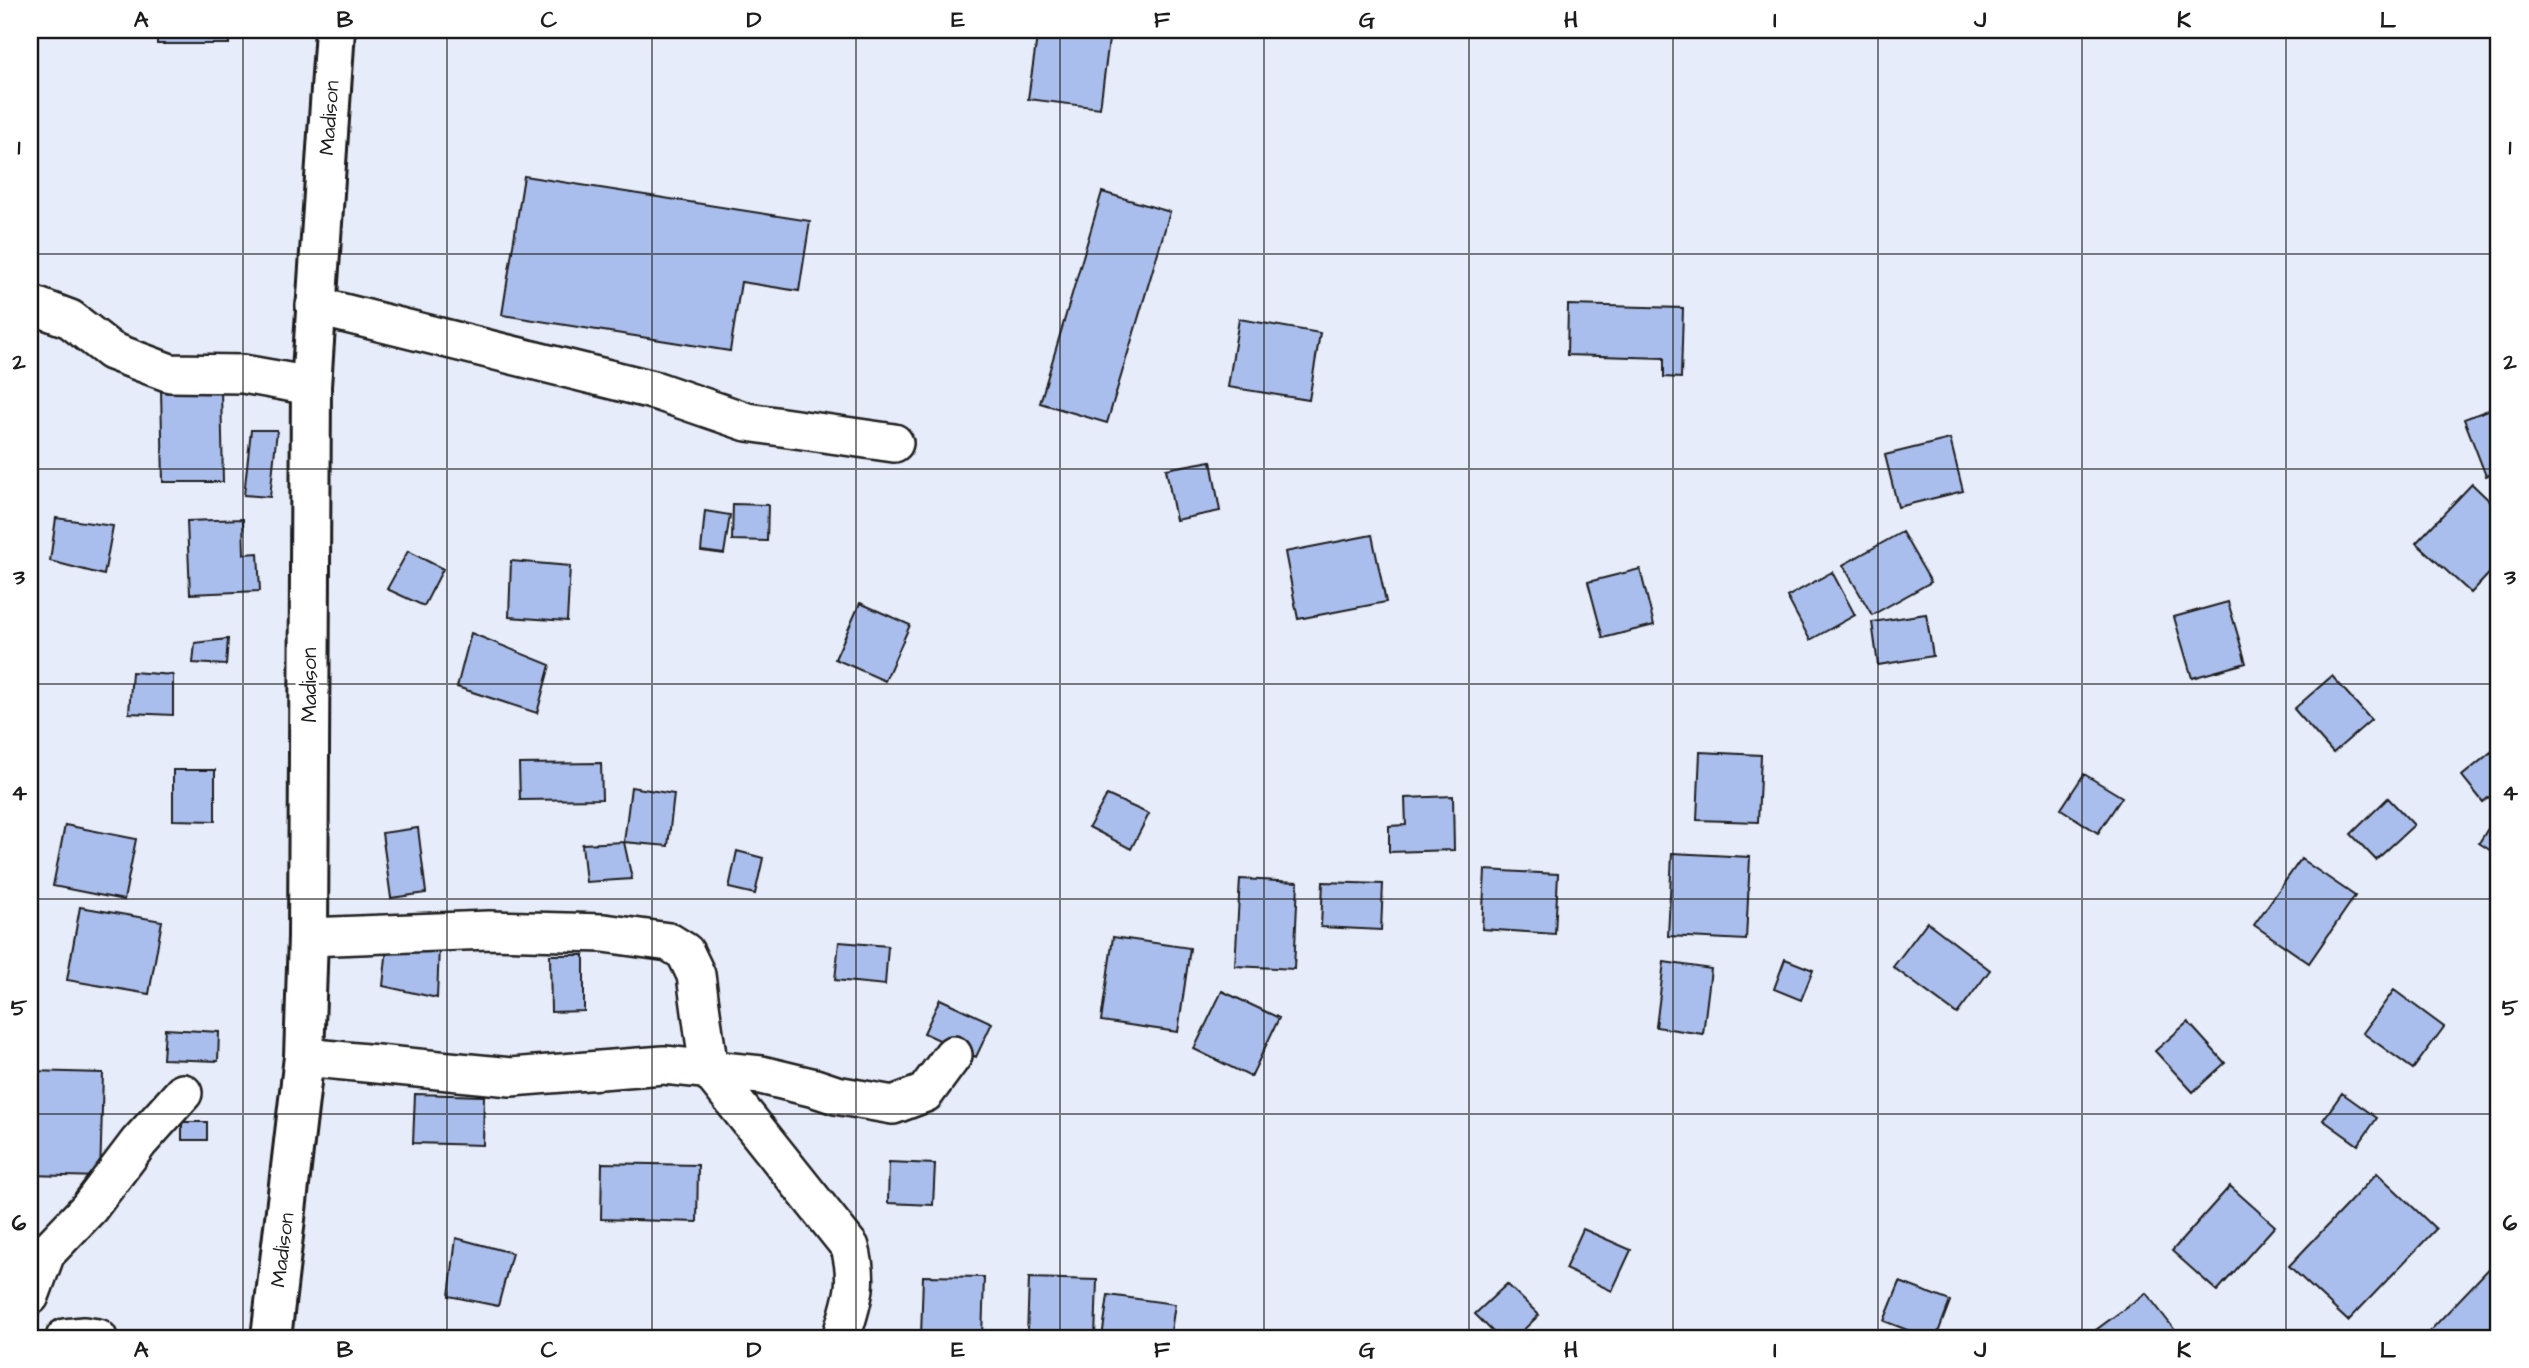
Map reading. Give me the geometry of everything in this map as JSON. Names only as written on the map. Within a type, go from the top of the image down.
[{"type":"street","name":"Madison","points":[[271,1338],[304,1057],[308,937],[311,386],[335,30]]},
{"type":"street","points":[[30,304],[70,319],[111,351],[170,373],[243,374],[311,386]]},
{"type":"street","points":[[315,306],[657,391],[747,422],[894,443]]},
{"type":"street","points":[[308,937],[489,930],[604,933],[669,942],[685,952],[696,975],[709,1070],[850,1247],[856,1269],[856,1291],[841,1338]]},
{"type":"street","points":[[304,1057],[511,1077],[664,1065],[761,1075],[836,1096],[893,1105],[925,1093],[953,1055]]},
{"type":"street","points":[[30,1296],[46,1252],[89,1208],[139,1142],[183,1093]]},
{"type":"street","points":[[65,1338],[97,1338]]},
{"type":"building","points":[[157,30],[229,30],[229,44],[157,44]]},
{"type":"building","points":[[1038,30],[1110,32],[1100,108],[1028,99]]},
{"type":"building","points":[[524,176],[810,221],[799,291],[741,282],[730,351],[502,315]]},
{"type":"building","points":[[1102,192],[1170,212],[1107,423],[1040,403]]},
{"type":"building","points":[[1568,305],[1683,308],[1681,378],[1664,377],[1664,358],[1567,355]]},
{"type":"building","points":[[1239,319],[1320,333],[1309,400],[1228,387]]},
{"type":"building","points":[[221,388],[223,482],[163,482],[161,389]]},
{"type":"building","points":[[2499,406],[2499,471],[2486,476],[2464,419]]},
{"type":"building","points":[[251,430],[277,430],[270,497],[244,495]]},
{"type":"building","points":[[1950,439],[1963,491],[1898,507],[1885,455]]},
{"type":"building","points":[[1211,461],[1220,511],[1176,520],[1166,469]]},
{"type":"building","points":[[2472,484],[2499,510],[2499,563],[2471,593],[2416,543]]},
{"type":"building","points":[[733,504],[768,505],[767,541],[732,540]]},
{"type":"building","points":[[705,511],[730,515],[724,554],[701,551]]},
{"type":"building","points":[[56,518],[113,526],[104,575],[50,561]]},
{"type":"building","points":[[243,519],[244,554],[258,553],[260,591],[190,594],[187,521]]},
{"type":"building","points":[[1902,532],[1931,582],[1872,615],[1843,565]]},
{"type":"building","points":[[1372,535],[1386,602],[1298,619],[1285,552]]},
{"type":"building","points":[[408,551],[443,569],[424,606],[387,589]]},
{"type":"building","points":[[511,561],[570,566],[567,621],[509,617]]},
{"type":"building","points":[[1640,569],[1654,625],[1603,638],[1588,582]]},
{"type":"building","points":[[1832,572],[1855,615],[1810,640],[1787,597]]},
{"type":"building","points":[[2228,602],[2246,663],[2192,678],[2174,617]]},
{"type":"building","points":[[860,603],[910,625],[885,681],[835,659]]},
{"type":"building","points":[[1926,614],[1933,656],[1878,665],[1872,622]]},
{"type":"building","points":[[471,633],[550,665],[537,713],[457,687]]},
{"type":"building","points":[[228,639],[226,665],[193,663],[195,643]]},
{"type":"building","points":[[132,672],[173,675],[173,715],[129,713]]},
{"type":"building","points":[[2332,676],[2371,720],[2333,753],[2294,709]]},
{"type":"building","points":[[1700,752],[1761,755],[1758,822],[1697,820]]},
{"type":"building","points":[[2491,752],[2499,762],[2499,789],[2483,802],[2462,776]]},
{"type":"building","points":[[601,763],[602,799],[520,800],[519,764]]},
{"type":"building","points":[[173,770],[215,770],[215,821],[173,820]]},
{"type":"building","points":[[2084,774],[2122,797],[2098,833],[2061,809]]},
{"type":"building","points":[[631,787],[674,794],[668,846],[624,842]]},
{"type":"building","points":[[1107,795],[1149,814],[1131,849],[1089,827]]},
{"type":"building","points":[[1453,796],[1454,850],[1389,852],[1389,826],[1406,825],[1405,798]]},
{"type":"building","points":[[2388,798],[2414,825],[2376,860],[2351,834]]},
{"type":"building","points":[[2499,811],[2499,856],[2479,843]]},
{"type":"building","points":[[65,825],[136,839],[124,900],[53,886]]},
{"type":"building","points":[[418,828],[426,893],[391,898],[382,833]]},
{"type":"building","points":[[624,842],[632,879],[586,882],[582,844]]},
{"type":"building","points":[[737,851],[763,858],[755,894],[729,888]]},
{"type":"building","points":[[1672,853],[1750,857],[1746,940],[1668,936]]},
{"type":"building","points":[[2301,859],[2355,896],[2309,963],[2254,925]]},
{"type":"building","points":[[1485,870],[1558,874],[1555,934],[1482,929]]},
{"type":"building","points":[[1240,879],[1298,882],[1294,969],[1235,966]]},
{"type":"building","points":[[1323,882],[1383,884],[1381,930],[1321,927]]},
{"type":"building","points":[[80,907],[162,921],[149,994],[67,980]]},
{"type":"building","points":[[1927,922],[1990,970],[1957,1014],[1893,967]]},
{"type":"building","points":[[1113,937],[1190,948],[1178,1032],[1101,1021]]},
{"type":"building","points":[[388,938],[439,946],[437,998],[383,986]]},
{"type":"building","points":[[839,942],[888,946],[885,985],[835,980]]},
{"type":"building","points":[[550,955],[584,955],[584,1011],[551,1012]]},
{"type":"building","points":[[1785,959],[1813,970],[1801,1000],[1774,989]]},
{"type":"building","points":[[1664,962],[1711,969],[1703,1034],[1656,1027]]},
{"type":"building","points":[[2394,990],[2444,1027],[2413,1069],[2363,1033]]},
{"type":"building","points":[[1222,991],[1279,1018],[1251,1077],[1194,1049]]},
{"type":"building","points":[[940,999],[992,1023],[976,1057],[924,1033]]},
{"type":"building","points":[[2188,1022],[2225,1063],[2193,1092],[2155,1051]]},
{"type":"building","points":[[165,1029],[219,1032],[218,1061],[163,1059]]},
{"type":"building","points":[[30,1071],[103,1073],[100,1177],[30,1175]]},
{"type":"building","points":[[2342,1093],[2377,1118],[2358,1145],[2323,1120]]},
{"type":"building","points":[[415,1094],[484,1096],[483,1145],[413,1143]]},
{"type":"building","points":[[182,1122],[207,1122],[207,1140],[182,1140]]},
{"type":"building","points":[[889,1162],[935,1164],[933,1205],[888,1203]]},
{"type":"building","points":[[602,1163],[698,1165],[697,1222],[601,1219]]},
{"type":"building","points":[[2377,1173],[2436,1229],[2348,1321],[2289,1266]]},
{"type":"building","points":[[2230,1186],[2275,1226],[2217,1291],[2172,1251]]},
{"type":"building","points":[[1583,1229],[1631,1250],[1612,1291],[1565,1269]]},
{"type":"building","points":[[456,1238],[512,1253],[498,1306],[449,1296]]},
{"type":"building","points":[[2499,1258],[2499,1338],[2425,1336]]},
{"type":"building","points":[[923,1276],[984,1277],[982,1338],[921,1336]]},
{"type":"building","points":[[1029,1278],[1097,1280],[1095,1338],[1027,1338]]},
{"type":"building","points":[[1900,1282],[1950,1301],[1936,1338],[1928,1338],[1884,1321]]},
{"type":"building","points":[[1507,1284],[1539,1315],[1515,1338],[1499,1338],[1475,1314]]},
{"type":"building","points":[[2146,1293],[2181,1338],[2085,1338]]},
{"type":"building","points":[[1108,1295],[1175,1304],[1170,1338],[1102,1338]]}]
